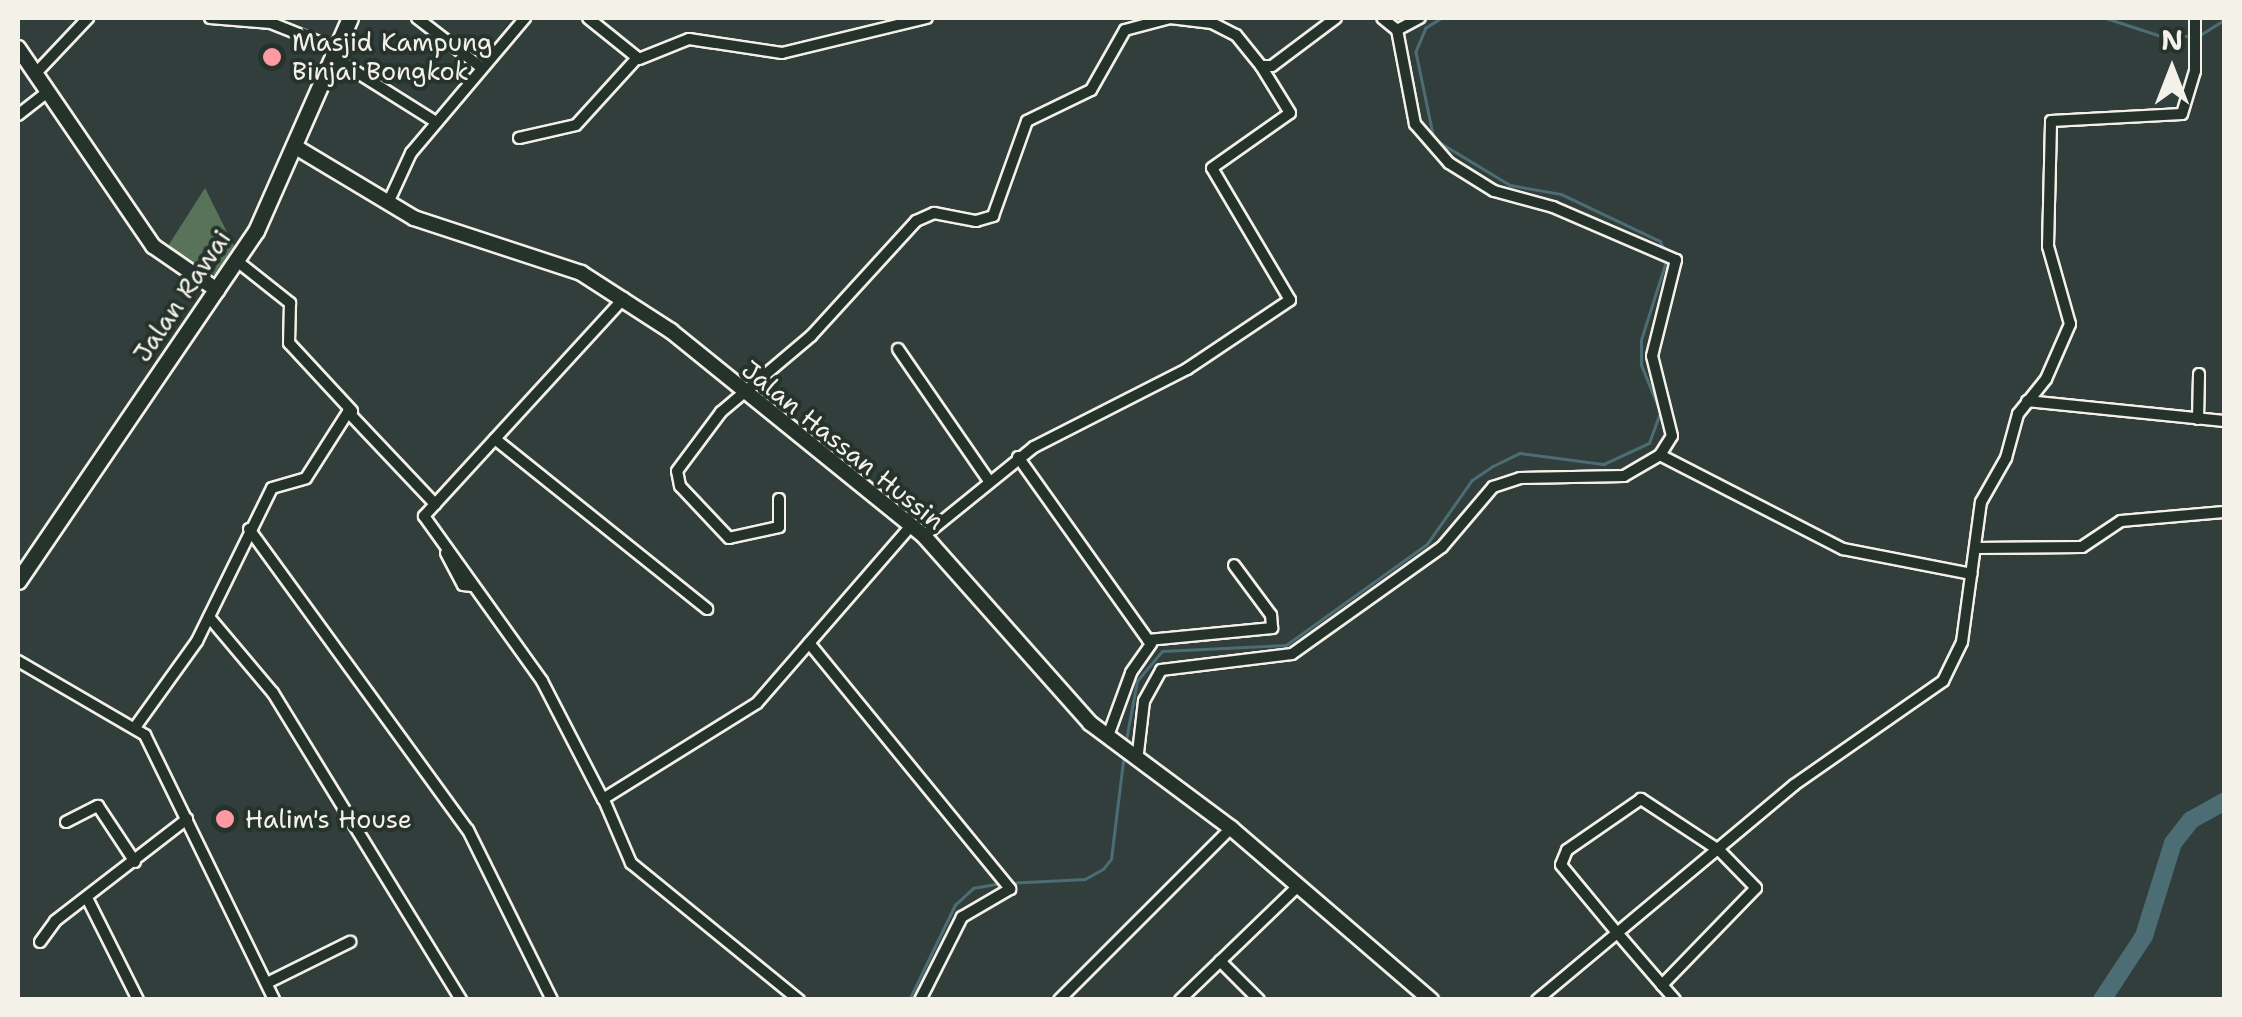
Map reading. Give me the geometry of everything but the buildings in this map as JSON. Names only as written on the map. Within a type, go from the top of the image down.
[{"type":"main road","name":"Jalan Rawai","points":[[18,582],[237,260],[294,146],[350,18]]},
{"type":"street","points":[[36,73],[88,18]]},
{"type":"street","points":[[210,18],[240,18],[333,52],[436,122]]},
{"type":"street","points":[[417,18],[482,68]]},
{"type":"street","points":[[388,204],[436,122],[525,18]]},
{"type":"street","points":[[588,18],[636,59]]},
{"type":"street","points":[[519,138],[576,125],[636,59],[681,39],[782,53],[894,22],[927,18]]},
{"type":"street","points":[[1261,66],[1299,54],[1336,18]]},
{"type":"street","points":[[1135,752],[1144,701],[1161,670],[1292,654],[1417,567],[1505,480],[1602,482],[1660,455],[1674,420],[1656,377],[1653,335],[1674,259],[1553,207],[1494,192],[1448,162],[1414,124],[1397,30],[1382,18]]},
{"type":"street","points":[[1397,30],[1420,18]]},
{"type":"street","points":[[1538,1000],[1565,969],[1619,935],[1794,785],[1943,682],[1962,642],[1981,502],[2028,401],[2070,324],[2048,246],[2051,121],[2180,114],[2192,91],[2196,22]]},
{"type":"street","points":[[604,800],[757,703],[917,531],[1018,457],[1259,322],[1290,294],[1212,168],[1290,113],[1236,35],[1212,23],[1131,26],[1091,90],[1027,121],[993,216],[976,221],[934,212],[916,220],[811,336],[740,393],[676,479],[735,540],[779,527],[779,500]]},
{"type":"street","points":[[18,48],[153,246],[217,290]]},
{"type":"street","points":[[18,115],[49,91]]},
{"type":"street","name":"Jalan Hassan Hussin","points":[[294,146],[388,204],[437,227],[542,255],[624,298],[917,531],[1112,739],[1135,752],[1231,828],[1430,1000]]},
{"type":"street","points":[[237,260],[290,303],[289,343],[435,504]]},
{"type":"street","points":[[624,298],[424,516],[463,585],[472,586],[542,681],[604,800],[631,863],[799,1000]]},
{"type":"street","points":[[898,350],[989,481]]},
{"type":"street","points":[[2198,418],[2199,374]]},
{"type":"street","points":[[2028,401],[2224,421]]},
{"type":"street","points":[[136,726],[209,617],[249,529],[274,486],[306,478],[354,412]]},
{"type":"street","points":[[495,439],[706,609]]},
{"type":"street","points":[[1660,455],[1843,549],[1972,574]]},
{"type":"street","points":[[1018,457],[1150,643]]},
{"type":"street","points":[[1975,548],[2082,547],[2121,521],[2224,512]]},
{"type":"street","points":[[249,529],[468,830],[552,1000]]},
{"type":"street","points":[[1112,739],[1130,672],[1150,643],[1272,628],[1272,615],[1234,565]]},
{"type":"street","points":[[209,617],[232,634],[273,693],[462,1000]]},
{"type":"street","points":[[809,644],[1004,874],[1010,889],[962,917],[920,1000]]},
{"type":"street","points":[[18,661],[136,726],[187,819],[274,1000]]},
{"type":"street","points":[[1662,984],[1756,892],[1720,851],[1646,799],[1575,843],[1563,869],[1675,1000]]},
{"type":"street","points":[[66,822],[98,806],[134,862]]},
{"type":"street","points":[[40,942],[187,819]]},
{"type":"street","points":[[1060,1000],[1231,828]]},
{"type":"street","points":[[1180,1000],[1298,886]]},
{"type":"street","points":[[88,900],[138,1000]]},
{"type":"street","points":[[267,983],[350,942]]},
{"type":"street","points":[[1220,961],[1259,1000]]},
{"type":"green space","points":[[205,188],[234,246],[215,275],[168,246]]},
{"type":"waterway","points":[[1442,18],[1426,28],[1416,52],[1434,139],[1510,185],[1561,194],[1660,241],[1666,253]]},
{"type":"waterway","points":[[2106,18],[2158,35],[2192,36]]},
{"type":"waterway","points":[[2200,35],[2224,20]]},
{"type":"waterway","points":[[1126,740],[1137,681],[1162,651],[1286,645],[1427,544],[1472,480],[1493,466],[1520,453],[1604,464],[1649,443],[1660,412],[1641,365],[1641,340],[1666,261]]},
{"type":"waterway","points":[[1008,883],[1085,879],[1103,869],[1111,859],[1124,753]]},
{"type":"waterway","points":[[2102,1000],[2144,936],[2173,843],[2191,820],[2224,802]]},
{"type":"waterway","points":[[909,1000],[955,905],[973,888],[1000,883]]},
{"type":"place","name":"Masjid Kampung Binjai Bongkok","points":[[272,57]]},
{"type":"place","name":"Halim's House","points":[[225,819]]}]
